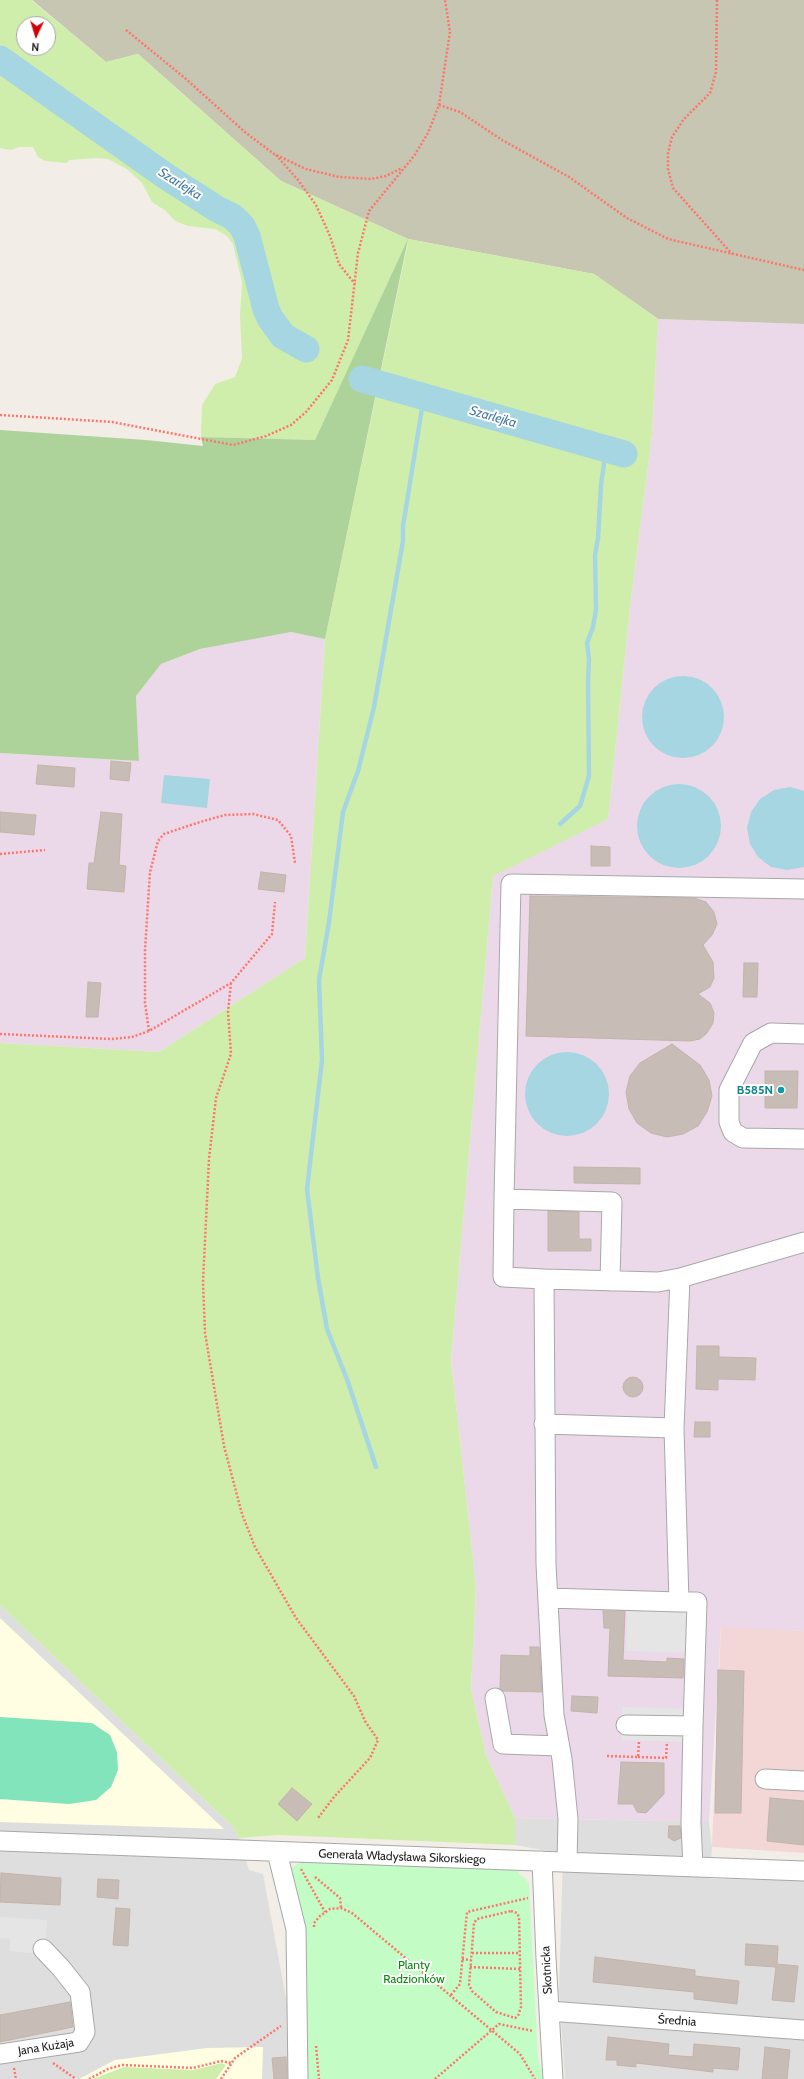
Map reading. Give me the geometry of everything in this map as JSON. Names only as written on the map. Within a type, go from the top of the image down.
[{"type":"street","points":[[804,890],[511,884],[504,1199],[504,1277],[658,1282],[680,1278],[804,1242]]},
{"type":"street","points":[[804,1034],[771,1033],[753,1043],[729,1090],[729,1122],[733,1132],[743,1138],[804,1139]]},
{"type":"street","points":[[504,1199],[612,1202],[610,1281]]},
{"type":"street","points":[[679,1602],[674,1428],[680,1278]]},
{"type":"street","points":[[544,1279],[546,1564],[554,1715],[568,1819],[566,1862]]},
{"type":"street","points":[[544,1424],[674,1428]]},
{"type":"street","points":[[548,1598],[697,1602],[691,1823],[693,1867]]},
{"type":"street","points":[[495,1698],[503,1744],[559,1746]]},
{"type":"street","points":[[633,1725],[693,1726]]},
{"type":"street","points":[[765,1779],[804,1781]]},
{"type":"street","name":"Generała Władysława Sikorskiego","points":[[0,1841],[804,1871]]},
{"type":"street","points":[[277,1852],[296,1929],[298,2079]]},
{"type":"street","name":"Skotnicka","points":[[542,1861],[553,2079]]},
{"type":"street","name":"Jana Kużaja","points":[[0,2054],[79,2042],[85,2032],[80,1992],[62,1968],[43,1949]]},
{"type":"street","name":"Średnia","points":[[549,2011],[804,2030]]},
{"type":"path","points":[[0,415],[112,422],[233,445],[266,436],[291,425],[306,412],[332,380],[348,340],[356,284],[358,253],[369,211],[414,156],[428,133],[439,105],[450,32],[445,0]]},
{"type":"path","points":[[717,0],[716,72],[710,93],[684,119],[672,137],[668,153],[668,169],[673,188],[733,255]]},
{"type":"path","points":[[126,30],[186,79],[246,134],[274,154],[306,169],[339,177],[370,179],[386,176],[404,167]]},
{"type":"path","points":[[439,105],[460,112],[502,140],[569,177],[627,218],[668,239],[804,270]]},
{"type":"path","points":[[274,154],[298,180],[316,205],[330,236],[339,264],[356,284]]},
{"type":"path","points":[[149,1031],[144,1003],[145,950],[150,872],[158,841],[164,834],[225,815],[253,814],[278,820],[291,836],[295,863]]},
{"type":"path","points":[[0,854],[45,850]]},
{"type":"path","points":[[0,1034],[112,1039],[132,1037],[149,1031],[231,983],[272,934],[275,902]]},
{"type":"path","points":[[231,983],[228,1012],[232,1054],[216,1098],[209,1159],[203,1282],[205,1333],[224,1446],[242,1514],[255,1547],[296,1618],[354,1696],[365,1721],[378,1740],[370,1758],[334,1797],[318,1818]]},
{"type":"path","points":[[633,1725],[638,1758]]},
{"type":"path","points":[[608,1756],[666,1758],[668,1725]]},
{"type":"path","points":[[300,1867],[325,1912]]},
{"type":"path","points":[[315,1878],[340,1898],[341,1908]]},
{"type":"path","points":[[451,1995],[460,1984],[467,1912],[533,1897]]},
{"type":"path","points":[[314,1932],[314,1922],[325,1912],[334,1908],[341,1908],[359,1918],[520,2054],[535,2079]]},
{"type":"path","points":[[515,1911],[520,1917],[520,1953],[521,2007],[518,2016],[515,2018],[496,2012],[472,1991],[469,1985],[476,1921],[515,1911]]},
{"type":"path","points":[[472,1953],[520,1953]]},
{"type":"path","points":[[462,1959],[471,1960]]},
{"type":"path","points":[[470,1967],[520,1969]]},
{"type":"path","points":[[221,2079],[235,2058],[298,2015]]},
{"type":"path","points":[[435,2079],[499,2024],[540,2033]]},
{"type":"path","points":[[316,2039],[319,2079]]},
{"type":"path","points":[[48,2060],[76,2079]]},
{"type":"path","points":[[89,2079],[108,2069],[122,2065],[193,2068],[221,2060],[231,2063]]},
{"type":"path","points":[[16,2079],[13,2066],[20,2065]]},
{"type":"shaded area","points":[[32,0],[804,0],[804,324],[658,319],[594,274],[408,239],[281,181],[138,54],[106,62],[56,20],[56,16],[51,16]]},
{"type":"shaded area","points":[[658,319],[804,324],[804,1631],[721,1627],[709,1822],[515,1818],[486,1755],[471,1689],[476,1587],[451,1359],[493,875],[608,819],[630,607],[652,434]]},
{"type":"shaded area","points":[[291,632],[325,639],[305,958],[159,1052],[0,1043],[0,753],[139,761],[136,696],[161,664],[200,649]]},
{"type":"shaded area","points":[[628,1600],[697,1602],[695,1653],[626,1651]]},
{"type":"shaded area","points":[[0,1605],[233,1827],[239,1838],[249,1870],[263,1874],[288,2009],[297,2079],[0,2079]]},
{"type":"shaded area","points":[[0,1618],[224,1829],[0,1822]]},
{"type":"shaded area","points":[[721,1626],[804,1631],[804,1853],[712,1847]]},
{"type":"shaded area","points":[[622,1707],[693,1709],[693,1742],[622,1740]]},
{"type":"shaded area","points":[[515,1818],[709,1822],[712,1847],[710,1879],[804,1880],[804,2079],[565,2079],[559,1992],[563,1854],[515,1845]]},
{"type":"shaded area","points":[[0,1917],[47,1920],[45,1944],[38,1954],[10,1951],[10,1939],[0,1938]]},
{"type":"shaded area","points":[[263,2047],[262,2079],[79,2079],[115,2060],[207,2048]]},
{"type":"green space","points":[[0,0],[31,0],[50,16],[16,16],[16,56],[56,56],[56,21],[106,62],[138,54],[281,181],[408,239],[594,274],[658,319],[652,434],[630,607],[608,819],[493,876],[451,1359],[476,1587],[471,1689],[486,1755],[515,1818],[515,1845],[279,1835],[239,1838],[233,1827],[0,1605],[0,1043],[159,1052],[305,958],[325,639],[408,242],[315,440],[201,437],[202,405],[215,384],[235,377],[242,358],[240,316],[242,282],[233,244],[227,236],[215,229],[188,226],[175,221],[166,211],[152,202],[142,183],[127,169],[108,159],[96,158],[69,160],[67,163],[45,161],[38,157],[33,147],[19,147],[11,150],[0,148]]},
{"type":"green space","points":[[408,239],[325,639],[291,632],[200,649],[161,664],[136,696],[139,761],[0,753],[0,430],[146,440],[203,446],[201,437],[315,440]]},
{"type":"green space","points":[[0,1717],[92,1723],[110,1735],[117,1752],[118,1770],[111,1787],[96,1800],[69,1804],[0,1799]]},
{"type":"green space","name":"Planty Radzionków","points":[[303,1861],[519,1869],[519,1874],[529,1883],[538,2058],[545,2079],[303,2079],[287,1870]]},
{"type":"green space","points":[[222,2063],[226,2065],[216,2079],[93,2079],[124,2067],[193,2070]]},
{"type":"water","points":[[683,676],[699,679],[712,688],[721,701],[724,717],[721,733],[712,746],[699,755],[683,758],[667,755],[654,746],[645,733],[642,717],[645,701],[654,688],[667,679]]},
{"type":"water","points":[[164,775],[210,779],[207,808],[161,803]]},
{"type":"water","points":[[679,784],[687,785],[702,791],[714,803],[720,818],[720,834],[714,849],[702,861],[687,867],[679,868],[671,867],[656,861],[644,849],[638,834],[637,826],[638,818],[644,803],[656,791],[671,785]]},
{"type":"water","points":[[790,787],[804,791],[804,867],[787,870],[771,867],[758,857],[750,844],[747,828],[751,812],[760,799],[774,790]]},
{"type":"water","points":[[567,1052],[575,1053],[590,1059],[602,1071],[608,1086],[608,1102],[602,1117],[590,1129],[575,1135],[567,1136],[559,1135],[544,1129],[532,1117],[526,1102],[525,1094],[526,1086],[532,1071],[544,1059],[559,1053]]},
{"type":"building","points":[[111,761],[131,763],[129,781],[110,779]]},
{"type":"building","points":[[38,765],[75,768],[74,787],[36,784]]},
{"type":"building","points":[[0,812],[36,815],[34,835],[0,832]]},
{"type":"building","points":[[101,812],[122,814],[119,865],[126,866],[124,892],[87,889],[89,863],[94,863]]},
{"type":"building","points":[[591,846],[610,847],[610,866],[591,866]]},
{"type":"building","points":[[261,872],[286,875],[284,892],[258,889]]},
{"type":"building","points":[[530,896],[694,898],[706,902],[714,912],[717,924],[712,935],[703,945],[713,962],[714,978],[710,987],[698,994],[710,1003],[714,1013],[713,1023],[707,1033],[700,1039],[690,1041],[526,1036]]},
{"type":"building","points":[[744,963],[758,963],[757,997],[743,997]]},
{"type":"building","points":[[88,982],[101,983],[98,1017],[86,1017]]},
{"type":"building","points":[[672,1044],[700,1065],[709,1080],[712,1096],[707,1112],[698,1126],[683,1134],[667,1137],[651,1133],[637,1123],[629,1109],[626,1092],[630,1076],[640,1063]]},
{"type":"building","name":"B585N","points":[[765,1071],[798,1071],[797,1108],[765,1108]]},
{"type":"building","points":[[574,1167],[640,1168],[640,1184],[574,1183]]},
{"type":"building","points":[[548,1211],[579,1212],[579,1239],[591,1239],[591,1251],[548,1251]]},
{"type":"building","points":[[697,1346],[719,1346],[719,1357],[756,1358],[755,1380],[718,1379],[718,1390],[696,1389]]},
{"type":"building","points":[[633,1377],[640,1380],[643,1387],[640,1394],[633,1397],[626,1394],[623,1387],[626,1380]]},
{"type":"building","points":[[695,1422],[710,1422],[710,1437],[694,1437]]},
{"type":"building","points":[[603,1611],[625,1611],[623,1660],[667,1662],[667,1658],[684,1659],[683,1678],[608,1676],[610,1628],[604,1628]]},
{"type":"building","points":[[530,1647],[539,1647],[542,1692],[503,1691],[500,1689],[501,1655],[530,1656]]},
{"type":"building","points":[[718,1670],[744,1671],[741,1813],[715,1813]]},
{"type":"building","points":[[572,1696],[598,1697],[597,1713],[571,1711]]},
{"type":"building","points":[[621,1762],[664,1763],[664,1794],[646,1813],[637,1812],[633,1804],[618,1804]]},
{"type":"building","points":[[292,1788],[312,1804],[297,1821],[278,1804]]},
{"type":"building","points":[[770,1798],[804,1801],[804,1845],[767,1841]]},
{"type":"building","points":[[669,1826],[680,1826],[681,1838],[674,1841],[668,1837]]},
{"type":"building","points":[[1,1873],[61,1878],[60,1905],[0,1902]]},
{"type":"building","points":[[98,1879],[119,1880],[118,1899],[97,1897]]},
{"type":"building","points":[[116,1908],[130,1909],[128,1946],[113,1945]]},
{"type":"building","points":[[746,1944],[778,1946],[777,1964],[798,1966],[794,2002],[772,2000],[776,1967],[745,1965]]},
{"type":"building","points":[[595,1957],[695,1970],[695,1976],[739,1981],[737,2004],[694,1999],[694,1992],[593,1982]]},
{"type":"building","points":[[70,2002],[73,2027],[0,2042],[0,2015]]},
{"type":"building","points":[[608,2037],[669,2044],[668,2055],[693,2057],[694,2044],[740,2048],[738,2070],[713,2068],[713,2072],[636,2063],[636,2067],[617,2065],[617,2060],[606,2060]]},
{"type":"building","points":[[765,2047],[790,2050],[787,2079],[762,2079]]},
{"type":"building","points":[[286,2057],[287,2079],[274,2079],[272,2058]]},
{"type":"waterway","name":"Szarlejka","points":[[0,59],[167,177],[217,209],[233,217],[242,226],[247,236],[266,309],[270,318],[283,336],[306,349]]},
{"type":"waterway","name":"Szarlejka","points":[[362,379],[624,454]]},
{"type":"waterway","points":[[376,1467],[348,1382],[327,1329],[318,1278],[307,1189],[322,1060],[319,980],[329,922],[343,812],[358,771],[374,707],[403,541],[403,526],[424,396]]},
{"type":"waterway","points":[[560,824],[580,806],[589,776],[589,659],[587,643],[593,627],[596,609],[595,555],[598,538],[601,485],[606,450]]},
{"type":"place","name":"B585N","points":[[781,1090]]}]
